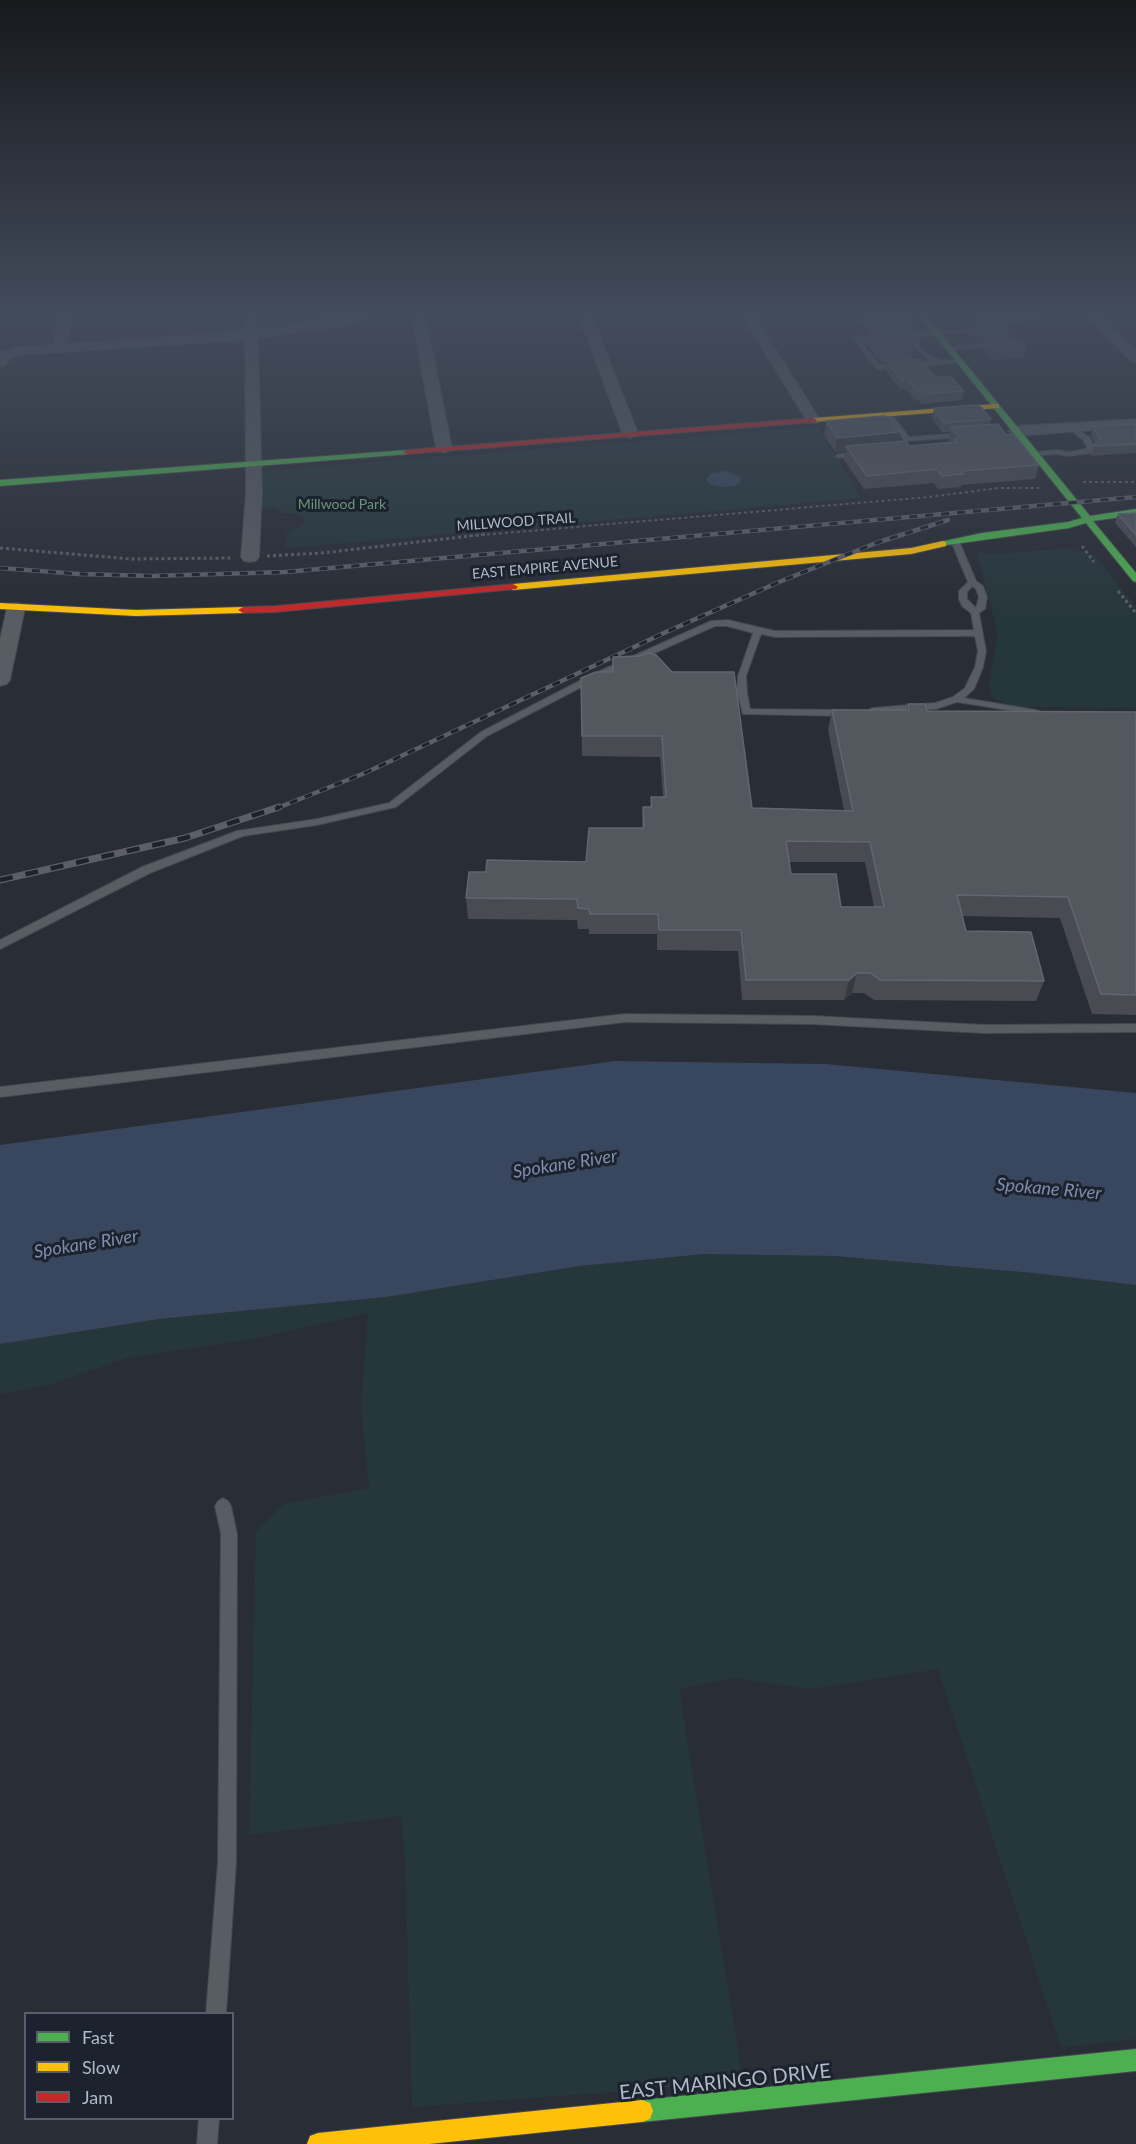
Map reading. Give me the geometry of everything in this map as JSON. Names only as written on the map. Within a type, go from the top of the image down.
[{"type":"street","points":[[250,557],[254,493],[253,419]]},
{"type":"street","points":[[438,419],[444,448]]},
{"type":"street","points":[[625,419],[630,433]]},
{"type":"street","points":[[0,483],[825,419]]},
{"type":"street","points":[[1003,419],[1010,432],[1035,454],[1136,579]]},
{"type":"street","points":[[1010,432],[1073,430],[1136,423]]},
{"type":"street","name":"EAST EMPIRE AVENUE","points":[[8,607],[136,614],[276,609],[911,551],[993,534],[1069,525],[1103,516],[1136,512]]},
{"type":"street","points":[[0,680],[8,607]]},
{"type":"street","name":"EAST MARINGO DRIVE","points":[[318,2144],[1136,2060]]},
{"type":"lane","points":[[893,419],[914,449]]},
{"type":"lane","points":[[1035,454],[1057,452],[1078,446],[1079,442],[1072,435],[1073,430],[1082,434],[1091,447],[1089,451],[1069,454],[1057,452]]},
{"type":"lane","points":[[907,439],[971,434]]},
{"type":"lane","points":[[839,456],[872,453]]},
{"type":"lane","points":[[955,541],[972,582],[980,588],[983,597],[981,609],[975,612]]},
{"type":"lane","points":[[758,631],[742,676],[746,712],[837,714],[936,706],[956,699],[969,690],[979,667],[982,651],[975,612],[965,604],[963,599],[963,591],[972,582]]},
{"type":"lane","points":[[0,945],[146,870],[241,833],[317,822],[392,805],[484,734],[594,677],[695,629],[714,623],[728,622],[775,634],[979,633]]},
{"type":"lane","points":[[956,699],[1028,713],[1049,713]]},
{"type":"lane","points":[[0,1092],[625,1018],[812,1020],[985,1029],[1136,1028]]},
{"type":"lane","points":[[216,2012],[227,1863],[229,1534],[223,1506]]},
{"type":"lane","points":[[207,2144],[209,2120]]},
{"type":"path","points":[[1083,482],[1136,482]]},
{"type":"path","name":"MILLWOOD TRAIL","points":[[0,548],[140,560],[322,553],[433,539],[1034,487]]},
{"type":"green space","name":"Millwood Park","points":[[818,427],[861,498],[286,548],[286,533],[304,525],[305,520],[302,515],[282,513],[275,508],[260,509],[263,471]]},
{"type":"green space","points":[[1070,548],[1095,556],[1136,606],[1136,708],[1013,707],[992,697],[989,685],[998,635],[977,553]]},
{"type":"green space","points":[[705,1254],[833,1256],[1033,1273],[1136,1285],[1136,2039],[1061,2047],[938,1669],[810,1689],[734,1678],[679,1689],[743,2082],[412,2107],[405,1859],[401,1816],[249,1835],[256,1532],[284,1504],[369,1488],[361,1407],[368,1313],[253,1339],[130,1357],[48,1385],[0,1394],[0,1344],[159,1319],[386,1297],[580,1266]]},
{"type":"water","points":[[727,471],[740,477],[741,482],[734,486],[723,487],[712,485],[706,480],[712,473]]},
{"type":"water","name":"Spokane River","points":[[615,1061],[826,1064],[1136,1093],[1136,1285],[1033,1273],[833,1256],[705,1254],[580,1266],[386,1297],[159,1319],[0,1344],[0,1145]]},
{"type":"building","points":[[891,419],[900,432],[837,438],[826,421]]},
{"type":"building","points":[[941,419],[990,419],[944,423]]},
{"type":"building","points":[[998,424],[1006,435],[1013,434],[1039,465],[962,471],[964,474],[942,476],[937,469],[867,476],[846,446],[906,441],[909,446],[957,442],[955,439],[959,438],[951,427]]},
{"type":"building","points":[[1136,424],[1136,444],[1094,446],[1100,439],[1093,426]]},
{"type":"building","points":[[1136,513],[1136,535],[1118,514]]},
{"type":"building","points":[[649,653],[656,655],[672,672],[734,672],[752,808],[853,811],[832,710],[909,710],[908,704],[925,704],[927,711],[1136,712],[1136,995],[1101,994],[1068,897],[957,895],[966,931],[1031,932],[1044,981],[880,980],[870,973],[857,973],[849,980],[746,980],[741,930],[659,930],[658,914],[590,914],[589,909],[578,908],[577,899],[466,898],[469,872],[486,872],[487,860],[586,862],[589,828],[644,828],[643,807],[652,807],[651,797],[666,797],[662,736],[582,736],[581,678],[596,672],[613,672],[613,657],[640,656]],"holes":[[[786,841],[870,842],[884,907],[841,907],[836,874],[791,874]]]},
{"type":"railway","points":[[0,568],[79,574],[153,576],[285,572],[1136,497]]},
{"type":"railway","points":[[275,809],[365,773],[664,633],[779,582],[876,543],[948,520]]},
{"type":"railway","points":[[0,880],[185,838],[279,807]]},
{"type":"traffic: fast","points":[[1006,419],[1136,579]]},
{"type":"traffic: fast","points":[[0,483],[407,452]]},
{"type":"traffic: fast","points":[[943,544],[982,536],[1069,525],[1099,516],[1136,512]]},
{"type":"traffic: fast","points":[[642,2111],[1136,2060]]},
{"type":"traffic: slow","points":[[813,420],[825,419]]},
{"type":"traffic: slow","points":[[513,587],[911,551],[943,544]]},
{"type":"traffic: slow","points":[[0,606],[136,613],[243,610]]},
{"type":"traffic: slow","points":[[318,2144],[642,2111]]},
{"type":"traffic: jam","points":[[407,452],[813,420]]},
{"type":"traffic: jam","points":[[243,610],[276,609],[513,587]]}]
